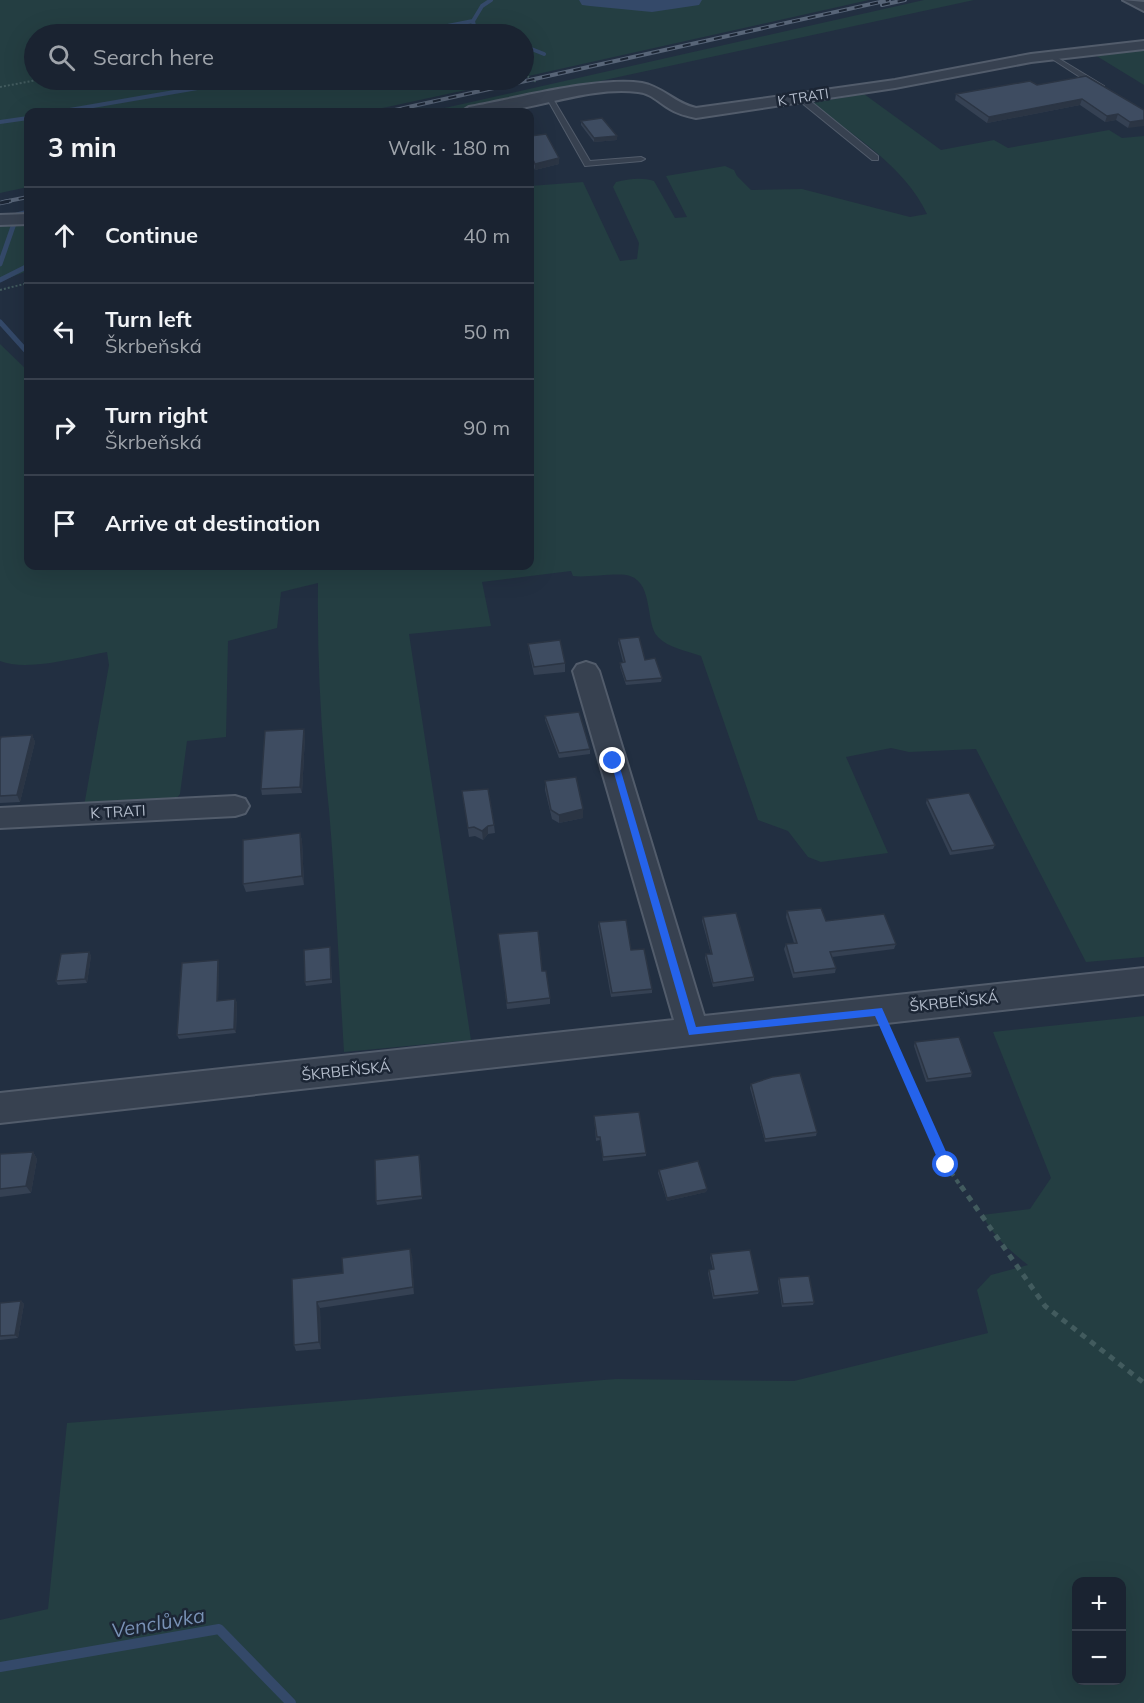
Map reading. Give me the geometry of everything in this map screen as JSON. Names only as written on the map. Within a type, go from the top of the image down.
[{"type":"street","points":[[1130,0],[1144,8]]},
{"type":"street","name":"K TRATI","points":[[490,108],[607,87],[628,87],[653,91],[676,109],[696,113],[895,84],[1051,56],[1144,45]]},
{"type":"street","points":[[0,220],[24,219]]},
{"type":"street","points":[[586,671],[693,1032]]},
{"type":"street","name":"K TRATI","points":[[0,818],[235,806]]},
{"type":"street","name":"ŠKRBEŇSKÁ","points":[[0,1108],[1144,981]]},
{"type":"lane","points":[[1051,56],[1110,92]]},
{"type":"lane","points":[[548,97],[588,164],[641,159]]},
{"type":"lane","points":[[800,97],[875,158]]},
{"type":"path","points":[[0,87],[24,82]]},
{"type":"path","points":[[0,290],[24,284]]},
{"type":"path","points":[[878,1011],[946,1165],[1045,1306],[1144,1383]]},
{"type":"green space","points":[[0,0],[589,0],[611,6],[643,7],[675,5],[699,0],[869,0],[534,75],[534,24],[24,24],[24,90],[466,90],[382,108],[24,108],[24,188],[0,193]]},
{"type":"green space","points":[[924,0],[974,0],[540,94],[541,97],[479,108],[445,108],[525,90],[534,90],[534,88]]},
{"type":"green space","points":[[1144,48],[1144,85],[1095,55],[1098,53]]},
{"type":"green space","points":[[864,94],[941,150],[994,140],[1008,148],[1109,130],[1122,138],[1144,136],[1144,957],[1086,962],[976,749],[909,752],[891,748],[846,757],[888,853],[821,862],[808,857],[788,831],[758,820],[701,656],[673,647],[658,637],[654,631],[646,595],[638,580],[625,575],[573,576],[571,571],[482,582],[491,626],[409,634],[471,1040],[344,1052],[334,871],[320,696],[318,583],[281,592],[277,628],[228,641],[226,737],[187,741],[180,794],[168,808],[83,812],[109,665],[107,652],[38,664],[11,664],[0,661],[0,344],[24,367],[24,570],[534,570],[534,186],[583,182],[620,261],[637,259],[639,243],[613,187],[616,182],[625,180],[654,181],[675,218],[687,217],[666,176],[725,166],[734,170],[751,190],[802,189],[910,217],[927,214],[905,181],[891,166],[812,103]]},
{"type":"green space","points":[[24,221],[24,272],[0,281],[0,222]]},
{"type":"green space","points":[[1144,1016],[1144,1703],[0,1703],[0,1620],[48,1609],[67,1423],[616,1379],[794,1381],[988,1333],[977,1290],[991,1275],[1028,1265],[1002,1243],[982,1215],[1030,1209],[1051,1178],[993,1032]]},
{"type":"building","points":[[1086,76],[1144,110],[1144,120],[1130,122],[1118,114],[1107,116],[1082,99],[989,117],[956,94],[1030,81],[1037,85]]},
{"type":"building","points":[[602,118],[617,136],[594,138],[581,121]]},
{"type":"building","points":[[546,134],[559,158],[535,164],[534,136]]},
{"type":"building","points":[[639,637],[645,660],[655,658],[662,678],[626,681],[620,663],[625,662],[619,639]]},
{"type":"building","points":[[560,640],[565,663],[534,667],[528,644]]},
{"type":"building","points":[[579,712],[590,749],[559,753],[545,716]]},
{"type":"building","points":[[304,729],[300,787],[261,789],[265,731]]},
{"type":"building","points":[[32,735],[17,795],[0,796],[1,737]]},
{"type":"building","points":[[576,777],[583,809],[559,815],[551,810],[545,781]]},
{"type":"building","points":[[488,789],[494,825],[482,831],[474,827],[468,828],[462,791]]},
{"type":"building","points":[[969,793],[995,845],[952,851],[927,799]]},
{"type":"building","points":[[300,833],[302,876],[243,884],[243,840]]},
{"type":"building","points":[[821,908],[826,921],[884,914],[896,944],[830,952],[836,968],[794,973],[786,944],[797,943],[787,911]]},
{"type":"building","points":[[736,913],[754,977],[713,983],[706,954],[712,954],[703,917]]},
{"type":"building","points":[[626,920],[631,950],[644,949],[652,989],[612,993],[599,922]]},
{"type":"building","points":[[538,931],[542,971],[546,971],[550,998],[507,1003],[498,934]]},
{"type":"building","points":[[330,947],[331,979],[305,982],[304,950]]},
{"type":"building","points":[[89,952],[85,979],[56,981],[61,954]]},
{"type":"building","points":[[218,960],[217,1001],[235,999],[234,1029],[177,1035],[182,963]]},
{"type":"building","points":[[959,1037],[972,1073],[928,1079],[915,1042]]},
{"type":"building","points":[[800,1073],[817,1132],[765,1139],[751,1084],[772,1077]]},
{"type":"building","points":[[639,1112],[646,1153],[603,1157],[594,1116]]},
{"type":"building","points":[[33,1152],[26,1186],[0,1189],[0,1154]]},
{"type":"building","points":[[419,1155],[422,1196],[376,1201],[375,1160]]},
{"type":"building","points":[[698,1161],[707,1189],[667,1198],[659,1170]]},
{"type":"building","points":[[410,1249],[413,1287],[317,1302],[319,1342],[294,1345],[292,1279],[343,1273],[342,1258]]},
{"type":"building","points":[[750,1250],[759,1291],[714,1296],[709,1270],[714,1269],[711,1254]]},
{"type":"building","points":[[809,1276],[814,1302],[783,1304],[779,1278]]},
{"type":"building","points":[[21,1301],[15,1335],[0,1336],[0,1303]]},
{"type":"waterway","points":[[473,21],[482,6],[491,0]]},
{"type":"waterway","points":[[590,0],[652,6],[691,0]]},
{"type":"waterway","points":[[458,24],[473,21]]},
{"type":"waterway","points":[[534,50],[544,54]]},
{"type":"waterway","points":[[81,108],[186,90]]},
{"type":"waterway","points":[[0,122],[24,119]]},
{"type":"waterway","points":[[0,264],[17,215],[24,213]]},
{"type":"waterway","points":[[0,280],[24,268]]},
{"type":"waterway","points":[[0,322],[24,349]]},
{"type":"waterway","name":"Venclůvka","points":[[0,1667],[219,1629],[291,1703]]},
{"type":"railway","points":[[534,79],[889,0]]},
{"type":"railway","points":[[882,5],[905,0]]},
{"type":"railway","points":[[404,108],[485,90]]},
{"type":"railway","points":[[3,202],[24,198]]},
{"type":"railway","points":[[0,203],[10,201]]},
{"type":"route","points":[[613,761],[693,1032],[878,1011],[946,1165]]}]
